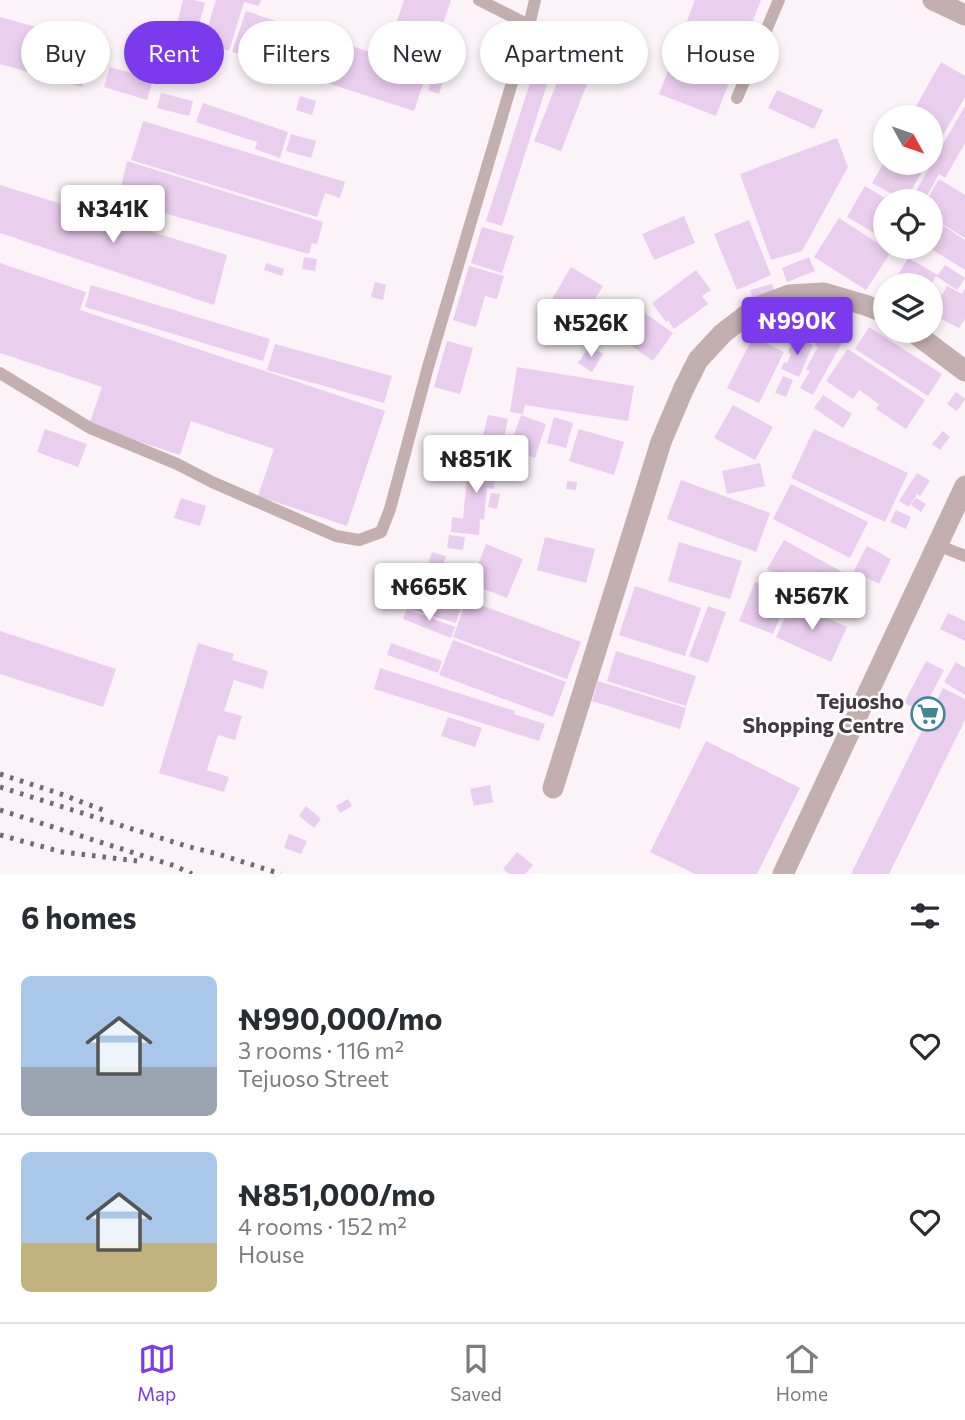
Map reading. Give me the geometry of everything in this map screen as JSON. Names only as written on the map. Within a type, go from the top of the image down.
[{"type":"street","points":[[553,788],[661,442],[698,360],[723,333],[757,307],[789,295],[824,293],[873,308]]},
{"type":"street","points":[[928,343],[965,372]]},
{"type":"street","points":[[783,874],[965,486]]},
{"type":"lane","points":[[479,0],[521,21]]},
{"type":"lane","points":[[530,21],[535,0]]},
{"type":"lane","points":[[737,98],[779,0]]},
{"type":"lane","points":[[0,373],[90,428],[177,464],[335,536],[359,540],[381,532],[390,509],[428,368],[512,84]]},
{"type":"lane","points":[[937,545],[965,556]]},
{"type":"building","points":[[183,0],[205,3],[200,21],[178,21]]},
{"type":"building","points":[[216,0],[261,0],[259,6],[244,2],[229,51],[224,49],[224,21],[210,21]]},
{"type":"building","points":[[404,0],[451,0],[444,21],[397,21]]},
{"type":"building","points":[[695,0],[761,0],[753,21],[687,21]]},
{"type":"building","points":[[246,11],[276,21],[243,21]]},
{"type":"building","points":[[0,17],[21,23],[21,70],[0,64]]},
{"type":"building","points":[[238,34],[238,54],[232,52]]},
{"type":"building","points":[[354,47],[368,51],[368,84],[423,84],[414,111],[331,84],[354,84]]},
{"type":"building","points":[[941,62],[965,76],[965,97],[943,135],[943,105],[917,105]]},
{"type":"building","points":[[110,67],[124,71],[124,84],[152,84],[147,100],[104,87],[105,84],[110,84]]},
{"type":"building","points":[[430,84],[442,84],[439,94],[428,90]]},
{"type":"building","points":[[530,84],[547,84],[502,226],[486,221]]},
{"type":"building","points":[[557,84],[587,84],[561,151],[534,141]]},
{"type":"building","points":[[663,84],[728,84],[716,116],[659,94]]},
{"type":"building","points":[[777,90],[823,110],[814,129],[768,108]]},
{"type":"building","points":[[161,93],[193,101],[189,116],[157,108]]},
{"type":"building","points":[[300,96],[316,101],[312,115],[296,110]]},
{"type":"building","points":[[203,103],[288,132],[280,158],[255,149],[257,142],[196,122]]},
{"type":"building","points":[[965,106],[965,143],[945,178],[940,175],[943,175],[943,144]]},
{"type":"building","points":[[143,121],[345,182],[340,198],[325,193],[317,217],[131,160]]},
{"type":"building","points":[[291,134],[316,141],[311,158],[286,151]]},
{"type":"building","points":[[837,138],[848,167],[802,251],[771,260],[740,174]]},
{"type":"building","points":[[127,161],[323,222],[317,244],[312,243],[309,254],[118,200]]},
{"type":"building","points":[[877,175],[920,175],[912,189],[883,189],[872,183]]},
{"type":"building","points":[[925,175],[938,175],[931,189],[917,189]]},
{"type":"building","points":[[939,179],[965,195],[965,238],[943,224],[943,189],[933,189]]},
{"type":"building","points":[[0,185],[227,255],[214,305],[0,233]]},
{"type":"building","points":[[865,186],[873,191],[873,232],[847,217]]},
{"type":"building","points":[[684,216],[695,243],[654,260],[642,234]]},
{"type":"building","points":[[839,218],[873,240],[873,259],[886,259],[877,273],[873,273],[873,279],[866,290],[814,257]]},
{"type":"building","points":[[749,220],[771,275],[737,290],[714,234]]},
{"type":"building","points":[[943,226],[965,240],[965,270],[943,256]]},
{"type":"building","points":[[482,227],[514,236],[502,273],[471,263]]},
{"type":"building","points":[[304,257],[317,259],[315,271],[302,269]]},
{"type":"building","points":[[809,257],[815,271],[787,282],[782,268]]},
{"type":"building","points":[[910,259],[934,273],[899,273]]},
{"type":"building","points":[[0,263],[86,292],[80,310],[385,411],[347,526],[258,496],[274,449],[191,421],[180,455],[89,425],[102,387],[0,353]]},
{"type":"building","points":[[266,263],[284,269],[282,276],[264,270]]},
{"type":"building","points":[[945,265],[965,278],[957,290],[943,281],[943,273],[939,273]]},
{"type":"building","points":[[469,266],[504,276],[497,299],[485,296],[476,327],[453,320]]},
{"type":"building","points":[[571,267],[603,286],[569,342],[538,323]]},
{"type":"building","points":[[696,270],[711,290],[702,296],[708,304],[674,329],[652,303]]},
{"type":"building","points":[[375,282],[386,285],[383,300],[371,297]]},
{"type":"building","points":[[772,284],[775,293],[753,299],[750,290]]},
{"type":"building","points":[[91,285],[270,339],[263,361],[85,307]]},
{"type":"building","points":[[947,286],[962,294],[965,288],[965,319],[959,328],[943,320],[943,293]]},
{"type":"building","points":[[628,301],[673,333],[653,361],[608,329]]},
{"type":"building","points":[[869,327],[873,330],[873,343],[894,343],[942,374],[928,396],[855,349]]},
{"type":"building","points":[[824,328],[844,339],[813,395],[800,388],[810,371],[806,369],[818,347],[815,345]]},
{"type":"building","points":[[753,337],[784,352],[759,403],[727,388]]},
{"type":"building","points":[[795,337],[813,345],[799,377],[781,369],[791,354],[788,352]]},
{"type":"building","points":[[447,341],[473,348],[460,394],[434,387]]},
{"type":"building","points":[[275,344],[392,376],[384,403],[267,370]]},
{"type":"building","points":[[590,345],[603,354],[592,372],[578,363]]},
{"type":"building","points":[[848,349],[925,400],[906,429],[876,409],[879,404],[859,390],[853,399],[826,381]]},
{"type":"building","points":[[517,367],[634,386],[628,421],[525,405],[523,414],[510,412]]},
{"type":"building","points":[[783,376],[793,380],[786,397],[775,393]]},
{"type":"building","points":[[956,392],[965,399],[957,411],[947,404]]},
{"type":"building","points":[[823,395],[852,414],[843,428],[814,408]]},
{"type":"building","points":[[733,405],[773,427],[755,460],[714,438]]},
{"type":"building","points":[[488,415],[508,419],[501,453],[480,448]]},
{"type":"building","points":[[521,415],[546,424],[535,458],[509,449]]},
{"type":"building","points":[[554,417],[573,423],[566,448],[547,443]]},
{"type":"building","points":[[45,429],[87,444],[78,467],[37,452]]},
{"type":"building","points":[[579,429],[624,442],[614,475],[569,461]]},
{"type":"building","points":[[814,429],[908,473],[885,522],[791,478]]},
{"type":"building","points":[[943,431],[950,437],[940,450],[932,444]]},
{"type":"building","points":[[469,457],[497,460],[494,489],[487,488],[484,520],[480,519],[479,535],[451,532],[452,517],[463,519]]},
{"type":"building","points":[[760,463],[765,486],[727,494],[722,471]]},
{"type":"building","points":[[917,473],[930,481],[909,507],[899,501]]},
{"type":"building","points":[[681,480],[770,513],[756,552],[667,519]]},
{"type":"building","points":[[567,481],[577,482],[576,490],[566,489]]},
{"type":"building","points":[[791,484],[868,522],[850,558],[773,519]]},
{"type":"building","points":[[491,493],[500,494],[497,509],[488,507]]},
{"type":"building","points":[[181,498],[206,506],[200,526],[174,518]]},
{"type":"building","points":[[916,498],[926,504],[921,512],[911,505]]},
{"type":"building","points":[[896,510],[911,517],[906,529],[890,522]]},
{"type":"building","points":[[449,535],[465,537],[463,550],[447,548]]},
{"type":"building","points":[[545,537],[595,549],[586,583],[537,570]]},
{"type":"building","points":[[784,540],[855,579],[839,609],[767,569]]},
{"type":"building","points":[[679,542],[742,561],[730,599],[668,581]]},
{"type":"building","points":[[486,544],[523,559],[507,598],[471,584]]},
{"type":"building","points":[[867,546],[891,559],[879,584],[854,571]]},
{"type":"building","points":[[432,552],[446,556],[441,571],[427,566]]},
{"type":"building","points":[[417,581],[450,590],[446,602],[461,607],[456,623],[409,609]],"holes":[[[421,589],[434,593],[430,606],[417,602]]]},
{"type":"building","points":[[755,582],[789,596],[773,634],[739,621]]},
{"type":"building","points":[[635,586],[701,608],[685,656],[619,635]]},
{"type":"building","points":[[467,600],[581,642],[567,679],[453,637]]},
{"type":"building","points":[[792,602],[847,627],[831,662],[776,637]]},
{"type":"building","points":[[708,606],[726,612],[708,663],[689,656]]},
{"type":"building","points":[[407,609],[455,627],[451,638],[403,619]]},
{"type":"building","points":[[948,613],[965,621],[965,641],[940,629]]},
{"type":"building","points":[[0,631],[116,669],[103,707],[0,674]]},
{"type":"building","points":[[453,640],[566,682],[553,717],[439,675]]},
{"type":"building","points":[[198,643],[234,654],[232,660],[268,671],[263,689],[234,680],[224,711],[242,716],[235,740],[218,735],[207,770],[229,777],[224,792],[159,773]]},
{"type":"building","points":[[391,643],[442,661],[438,673],[387,655]]},
{"type":"building","points":[[616,651],[696,676],[686,706],[607,681]]},
{"type":"building","points":[[926,661],[944,670],[922,712],[904,703]]},
{"type":"building","points":[[956,662],[965,668],[965,695],[944,682]]},
{"type":"building","points":[[380,668],[515,711],[514,714],[545,724],[539,741],[374,689]]},
{"type":"building","points":[[598,681],[686,708],[680,729],[592,701]]},
{"type":"building","points":[[943,688],[965,699],[965,720],[889,874],[851,874]]},
{"type":"building","points":[[448,717],[482,728],[475,747],[441,736]]},
{"type":"building","points":[[706,741],[800,788],[757,874],[695,874],[650,852]]},
{"type":"building","points":[[490,785],[493,802],[474,806],[470,789]]},
{"type":"building","points":[[348,799],[352,806],[340,813],[336,806]]},
{"type":"building","points":[[306,806],[321,819],[314,828],[299,816]]},
{"type":"building","points":[[289,834],[307,841],[301,854],[284,848]]},
{"type":"building","points":[[517,852],[533,865],[525,874],[509,874],[503,869]]},
{"type":"railway","points":[[0,774],[103,810]]},
{"type":"railway","points":[[0,787],[281,874]]},
{"type":"railway","points":[[0,810],[175,866],[192,874]]},
{"type":"railway","points":[[0,835],[62,852],[137,861]]},
{"type":"place","name":"Tejuosho Shopping Centre","points":[[928,714]]}]
